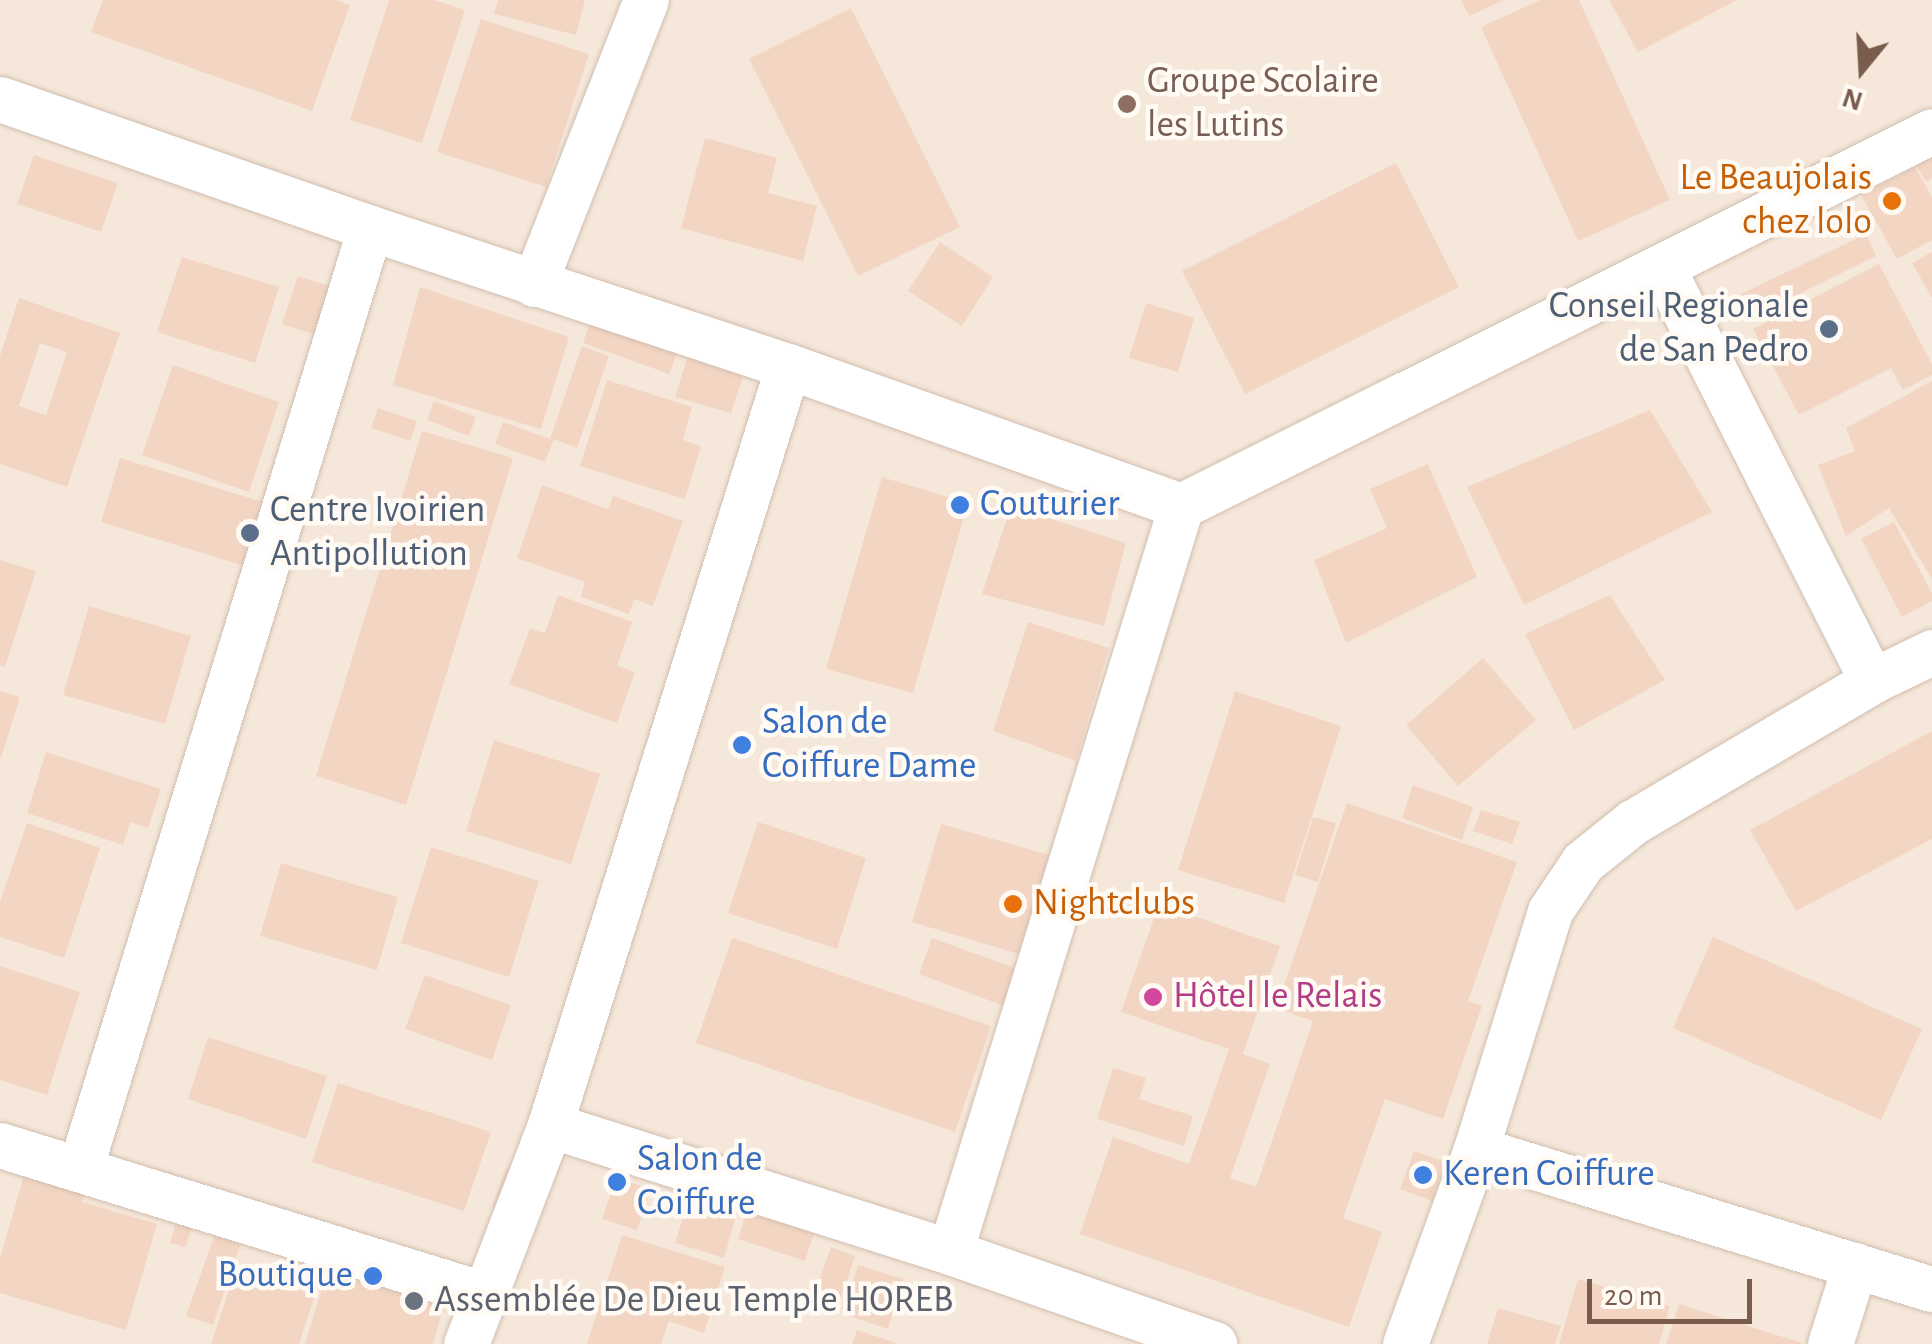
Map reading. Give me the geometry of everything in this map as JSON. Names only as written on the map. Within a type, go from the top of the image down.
[{"type":"street","points":[[534,284],[646,0]]},
{"type":"street","points":[[0,100],[534,284],[788,366],[1181,506],[1932,131]]},
{"type":"street","points":[[80,1169],[370,228]]},
{"type":"street","points":[[1662,267],[1872,681]]},
{"type":"street","points":[[466,1344],[550,1125],[788,366]]},
{"type":"street","points":[[950,1252],[1181,506]]},
{"type":"street","points":[[1405,1344],[1476,1149],[1550,911],[1583,862],[1632,822],[1872,681],[1932,652]]},
{"type":"street","points":[[550,1125],[950,1252],[1214,1344]]},
{"type":"street","points":[[0,1145],[484,1294]]},
{"type":"street","points":[[1476,1149],[1932,1288]]},
{"type":"street","points":[[1830,1344],[1854,1265]]},
{"type":"shaded area","points":[[0,0],[1932,0],[1932,1344],[0,1344]]},
{"type":"building","points":[[103,0],[335,0],[350,5],[312,111],[91,32]]},
{"type":"building","points":[[389,0],[434,0],[465,10],[422,143],[350,120]]},
{"type":"building","points":[[498,0],[585,0],[576,35],[494,14]]},
{"type":"building","points":[[1461,0],[1504,0],[1469,16]]},
{"type":"building","points":[[1540,0],[1579,0],[1670,200],[1578,241],[1481,27]]},
{"type":"building","points":[[1609,0],[1737,0],[1638,52]]},
{"type":"building","points":[[851,8],[960,227],[858,276],[749,59]]},
{"type":"building","points":[[481,19],[589,54],[546,187],[437,152]]},
{"type":"building","points":[[705,138],[777,158],[768,193],[817,206],[803,261],[681,228]]},
{"type":"building","points":[[1932,154],[1932,178],[1926,182],[1915,163]]},
{"type":"building","points":[[34,155],[118,183],[101,232],[17,204]]},
{"type":"building","points":[[1396,163],[1459,287],[1245,394],[1182,271]]},
{"type":"building","points":[[1915,167],[1932,197],[1932,240],[1897,259],[1861,195]]},
{"type":"building","points":[[1866,234],[1876,256],[1748,319],[1737,296]]},
{"type":"building","points":[[940,242],[993,277],[962,326],[908,291]]},
{"type":"building","points":[[1932,252],[1932,298],[1912,263]]},
{"type":"building","points":[[182,257],[279,287],[255,363],[157,332]]},
{"type":"building","points":[[1879,264],[1932,364],[1932,375],[1903,390],[1891,368],[1799,415],[1753,329]]},
{"type":"building","points":[[298,276],[347,292],[331,340],[282,324]]},
{"type":"building","points":[[420,287],[569,337],[541,429],[393,385]]},
{"type":"building","points":[[19,298],[120,333],[67,487],[0,464],[0,356]],"holes":[[[40,343],[67,352],[46,415],[19,406]]]},
{"type":"building","points":[[1146,303],[1194,318],[1178,372],[1129,358]]},
{"type":"building","points":[[591,320],[678,351],[669,374],[583,343]]},
{"type":"building","points":[[582,346],[609,356],[577,448],[554,439],[545,462],[495,444],[503,422],[550,439]]},
{"type":"building","points":[[689,352],[745,370],[731,413],[675,397]]},
{"type":"building","points":[[173,365],[279,402],[249,492],[142,455]]},
{"type":"building","points":[[607,380],[692,407],[683,440],[701,446],[685,499],[580,466]]},
{"type":"building","points":[[1932,381],[1932,579],[1889,508],[1846,536],[1818,465],[1855,451],[1846,428]]},
{"type":"building","points":[[434,401],[476,417],[469,436],[427,420]]},
{"type":"building","points":[[378,408],[417,421],[410,441],[371,428]]},
{"type":"building","points":[[1650,410],[1712,512],[1524,605],[1467,487]]},
{"type":"building","points":[[422,431],[513,458],[406,805],[316,776]]},
{"type":"building","points":[[120,458],[266,503],[248,567],[101,522]]},
{"type":"building","points":[[1428,464],[1477,577],[1346,643],[1314,560],[1387,528],[1370,489]]},
{"type":"building","points":[[882,477],[968,503],[913,693],[826,669]]},
{"type":"building","points":[[542,485],[608,509],[613,496],[683,521],[653,606],[634,599],[629,614],[581,597],[585,582],[517,558]]},
{"type":"building","points":[[1011,506],[1126,543],[1104,626],[982,594]]},
{"type":"building","points":[[1894,522],[1932,593],[1932,601],[1902,617],[1861,539]]},
{"type":"building","points":[[0,560],[36,571],[5,667],[0,665]]},
{"type":"building","points":[[558,595],[632,622],[617,666],[635,672],[617,723],[509,684],[530,629],[545,633]]},
{"type":"building","points":[[1610,595],[1665,680],[1574,730],[1525,634]]},
{"type":"building","points":[[89,606],[191,636],[165,724],[63,695]]},
{"type":"building","points":[[1028,622],[1109,648],[1076,761],[993,731]]},
{"type":"building","points":[[1483,658],[1536,720],[1458,786],[1406,725]]},
{"type":"building","points":[[0,691],[20,697],[1,758],[0,758]]},
{"type":"building","points":[[1235,691],[1341,726],[1284,903],[1178,870]]},
{"type":"building","points":[[1932,731],[1932,839],[1796,911],[1750,830]]},
{"type":"building","points":[[494,740],[600,774],[571,864],[466,831]]},
{"type":"building","points":[[46,752],[161,789],[148,828],[130,822],[123,845],[27,813]]},
{"type":"building","points":[[1413,785],[1473,807],[1462,840],[1402,818]]},
{"type":"building","points":[[1347,803],[1517,862],[1468,1001],[1482,1006],[1443,1119],[1385,1099],[1343,1218],[1382,1232],[1349,1327],[1080,1234],[1113,1137],[1189,1164],[1229,1049],[1121,1012],[1159,904],[1280,946],[1243,1054],[1270,1064],[1230,1178],[1256,1187],[1313,1021],[1276,1008]]},
{"type":"building","points":[[1481,810],[1520,822],[1512,844],[1473,831]]},
{"type":"building","points":[[1313,817],[1336,823],[1318,882],[1295,875]]},
{"type":"building","points":[[758,822],[866,858],[837,949],[728,913]]},
{"type":"building","points":[[27,823],[100,848],[64,958],[0,937],[0,902]]},
{"type":"building","points":[[941,824],[1049,855],[1019,954],[912,922]]},
{"type":"building","points":[[431,847],[539,881],[509,977],[401,943]]},
{"type":"building","points":[[281,863],[398,897],[377,970],[260,936]]},
{"type":"building","points":[[1713,937],[1922,1029],[1881,1120],[1673,1028]]},
{"type":"building","points":[[732,938],[991,1026],[955,1132],[696,1043]]},
{"type":"building","points":[[932,938],[1018,969],[1004,1006],[919,974]]},
{"type":"building","points":[[0,966],[80,992],[47,1095],[0,1080]]},
{"type":"building","points":[[425,975],[511,1005],[492,1060],[405,1029]]},
{"type":"building","points":[[208,1037],[327,1076],[306,1139],[188,1099]]},
{"type":"building","points":[[1113,1068],[1146,1078],[1139,1099],[1193,1116],[1184,1146],[1097,1119]]},
{"type":"building","points":[[338,1083],[491,1132],[464,1211],[312,1162]]},
{"type":"building","points":[[1414,1151],[1446,1162],[1432,1201],[1400,1189]]},
{"type":"building","points":[[27,1165],[87,1182],[82,1202],[157,1224],[126,1330],[0,1293],[0,1258]]},
{"type":"building","points":[[506,1168],[520,1174],[506,1212],[492,1207]]},
{"type":"building","points":[[616,1178],[651,1189],[637,1230],[602,1219]]},
{"type":"building","points":[[752,1195],[819,1217],[805,1261],[738,1239]]},
{"type":"building","points":[[688,1200],[736,1216],[724,1258],[675,1243]]},
{"type":"building","points":[[180,1209],[195,1213],[186,1247],[170,1243]]},
{"type":"building","points":[[218,1225],[244,1234],[213,1325],[186,1316]]},
{"type":"building","points":[[622,1235],[725,1267],[704,1333],[669,1321],[661,1344],[587,1344]]},
{"type":"building","points":[[831,1247],[855,1256],[836,1312],[811,1303]]},
{"type":"building","points":[[858,1265],[903,1279],[888,1329],[843,1314]]},
{"type":"building","points":[[328,1268],[445,1302],[433,1344],[305,1344]]},
{"type":"building","points":[[236,1269],[315,1295],[299,1344],[211,1344]]},
{"type":"building","points":[[1578,1279],[1670,1306],[1659,1344],[1559,1344]]},
{"type":"building","points":[[1679,1304],[1802,1343],[1802,1344],[1666,1344]]},
{"type":"building","points":[[1498,1308],[1561,1326],[1555,1344],[1487,1344]]},
{"type":"building","points":[[857,1330],[897,1343],[897,1344],[852,1344]]},
{"type":"place","name":"Groupe Scolaire les Lutins","points":[[1127,104]]},
{"type":"place","name":"Le Beaujolais chez lolo","points":[[1892,201]]},
{"type":"place","name":"Conseil Regionale de San Pedro","points":[[1829,329]]},
{"type":"place","name":"Couturier","points":[[960,505]]},
{"type":"place","name":"Centre Ivoirien Antipollution","points":[[250,533]]},
{"type":"place","name":"Salon de Coiffure Dame","points":[[742,745]]},
{"type":"place","name":"Nightclubs","points":[[1013,904]]},
{"type":"place","name":"Hôtel le Relais","points":[[1153,997]]},
{"type":"place","name":"Keren Coiffure","points":[[1423,1175]]},
{"type":"place","name":"Salon de Coiffure","points":[[617,1182]]},
{"type":"place","name":"Boutique","points":[[373,1276]]},
{"type":"place","name":"Assemblée De Dieu Temple HOREB","points":[[414,1301]]}]
